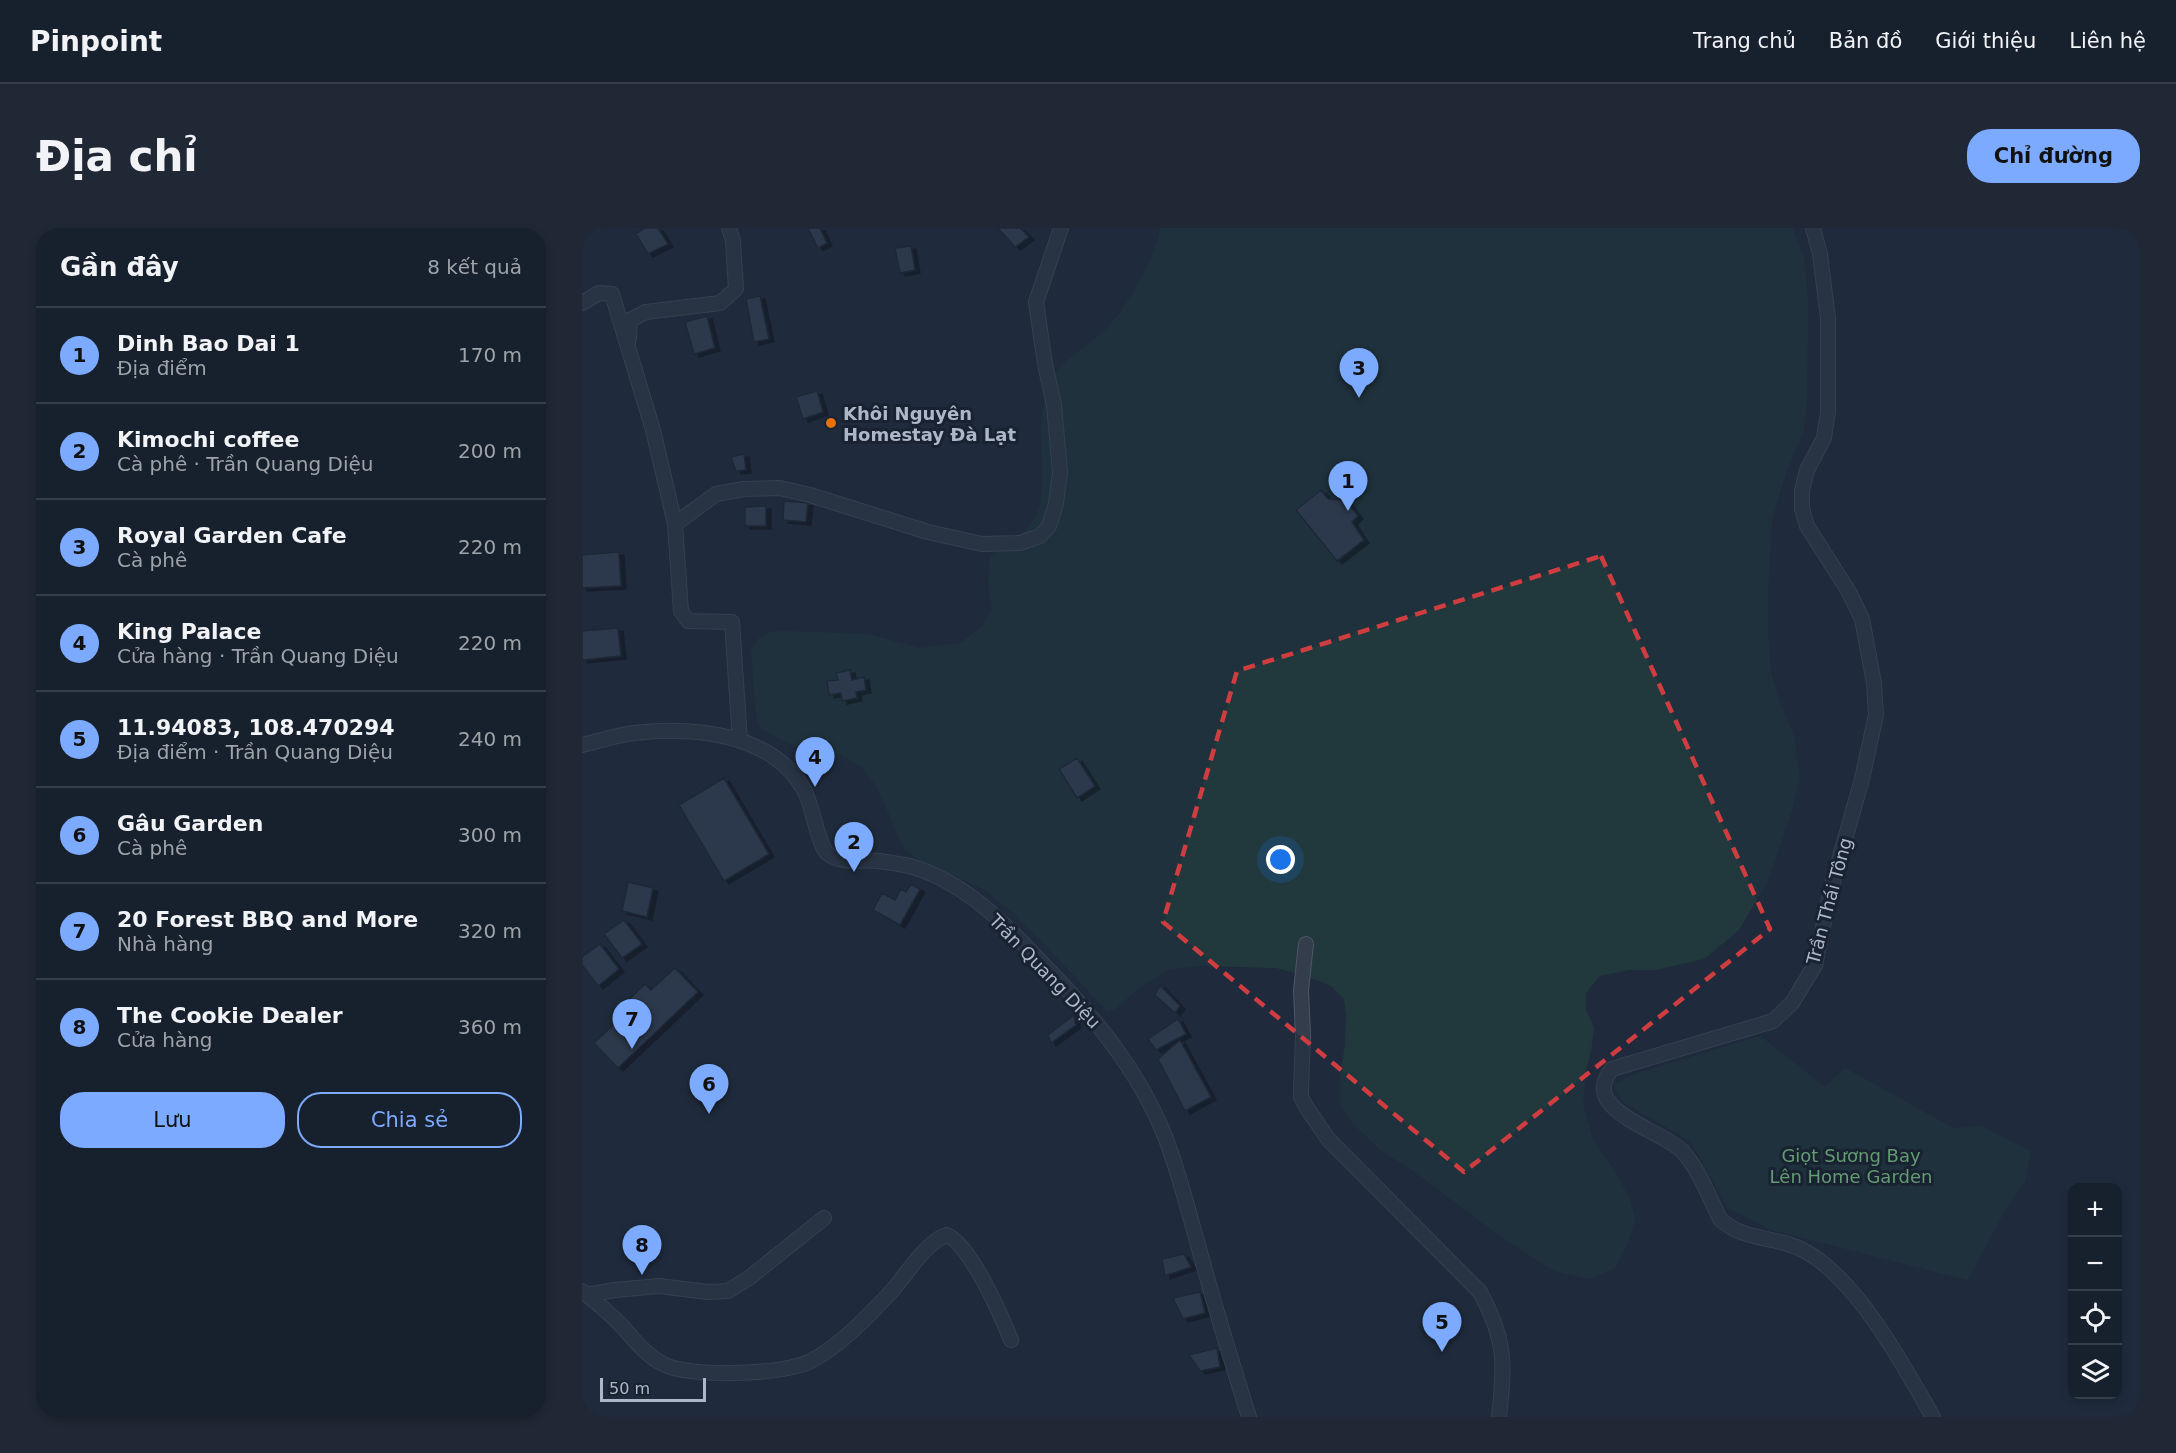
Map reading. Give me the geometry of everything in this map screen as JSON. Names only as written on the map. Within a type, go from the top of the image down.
[{"type":"street","points":[[628,347],[630,320],[646,312],[720,303],[736,289],[733,241],[729,228]]},
{"type":"street","points":[[675,524],[716,494],[744,489],[780,489],[810,495],[928,532],[982,544],[1020,543],[1040,536],[1052,519],[1060,472],[1054,405],[1045,364],[1036,302],[1061,228]]},
{"type":"street","name":"Trần Thái Tông","points":[[1813,228],[1820,255],[1828,318],[1828,412],[1824,438],[1808,470],[1802,491],[1802,509],[1807,526],[1852,599],[1865,631],[1874,683],[1876,715],[1862,779],[1831,890],[1815,965],[1792,1003],[1773,1021],[1612,1069],[1605,1077],[1605,1089],[1608,1101],[1615,1111],[1671,1142],[1682,1151],[1720,1219],[1728,1226],[1739,1232],[1800,1249],[1827,1267],[1853,1295],[1891,1345],[1933,1417]]},
{"type":"street","points":[[582,303],[599,293],[612,294],[653,430],[675,524],[681,611],[688,621],[732,622],[740,741]]},
{"type":"street","name":"Trần Quang Diệu","points":[[582,745],[633,733],[675,731],[708,733],[763,749],[785,763],[804,788],[814,811],[820,841],[826,852],[839,860],[878,861],[916,868],[957,887],[1007,926],[1059,980],[1113,1045],[1141,1088],[1165,1137],[1187,1201],[1226,1345],[1249,1417]]},
{"type":"street","points":[[1306,944],[1301,990],[1303,1036],[1301,1097],[1328,1139],[1480,1292],[1496,1325],[1500,1340],[1504,1373],[1498,1417]]},
{"type":"street","points":[[585,1293],[659,1286],[708,1292],[728,1291],[749,1278],[824,1218]]},
{"type":"street","points":[[585,1293],[651,1356],[672,1369],[710,1374],[794,1367],[809,1362],[823,1353],[859,1325],[935,1239],[946,1235],[954,1239],[970,1259],[999,1310],[1011,1340]]},
{"type":"highlighted area","points":[[1601,556],[1770,929],[1464,1172],[1163,922],[1237,671]]},
{"type":"green space","points":[[1160,228],[1792,228],[1804,257],[1808,302],[1807,401],[1803,434],[1787,469],[1772,520],[1768,632],[1771,673],[1779,701],[1794,736],[1800,778],[1768,881],[1739,930],[1704,959],[1655,970],[1629,970],[1600,976],[1586,993],[1586,1009],[1594,1028],[1586,1069],[1583,1105],[1593,1140],[1612,1166],[1629,1197],[1635,1219],[1627,1246],[1614,1269],[1588,1279],[1555,1271],[1492,1230],[1415,1172],[1379,1149],[1353,1124],[1339,1102],[1339,1082],[1345,1045],[1344,999],[1331,986],[1304,975],[1276,968],[1202,966],[1170,969],[1140,987],[1115,1009],[1107,1011],[1015,915],[985,890],[923,862],[904,849],[878,789],[863,768],[840,754],[798,748],[761,729],[756,715],[751,650],[759,638],[770,632],[868,634],[919,648],[961,643],[983,625],[992,608],[988,585],[990,558],[1030,525],[1039,508],[1043,474],[1042,417],[1048,390],[1054,377],[1065,363],[1112,323],[1130,298],[1147,268]]},
{"type":"green space","name":"Giọt Sương Bay Lên Home Garden","points":[[1760,1036],[1825,1087],[1845,1068],[1953,1128],[1981,1126],[2031,1151],[2025,1181],[2005,1210],[1968,1280],[1771,1230],[1728,1208],[1690,1141],[1623,1102],[1614,1085],[1632,1075]]},
{"type":"building","points":[[645,228],[658,228],[668,244],[648,254],[636,234]]},
{"type":"building","points":[[808,228],[820,228],[827,243],[818,248]]},
{"type":"building","points":[[998,228],[1020,228],[1029,237],[1015,247]]},
{"type":"building","points":[[911,246],[915,270],[900,273],[895,248]]},
{"type":"building","points":[[760,296],[769,339],[754,342],[746,299]]},
{"type":"building","points":[[707,316],[715,348],[694,354],[685,322]]},
{"type":"building","points":[[817,391],[823,412],[803,419],[796,397]]},
{"type":"building","points":[[744,454],[746,470],[736,471],[731,457]]},
{"type":"building","points":[[1321,490],[1328,499],[1346,500],[1358,516],[1352,522],[1364,540],[1337,561],[1296,510]]},
{"type":"building","points":[[784,501],[808,503],[806,522],[783,520]]},
{"type":"building","points":[[766,506],[766,526],[745,526],[745,507]]},
{"type":"building","points":[[619,552],[621,586],[582,588],[582,555]]},
{"type":"building","points":[[618,628],[621,656],[582,660],[582,631]]},
{"type":"building","points":[[850,670],[852,680],[864,677],[866,690],[856,692],[857,698],[842,701],[841,693],[829,695],[827,681],[838,680],[836,673]]},
{"type":"building","points":[[1077,758],[1095,786],[1077,798],[1059,769]]},
{"type":"building","points":[[724,778],[769,854],[724,881],[679,805]]},
{"type":"building","points":[[628,882],[653,888],[647,917],[622,911]]},
{"type":"building","points":[[911,884],[920,889],[900,925],[873,910],[882,893],[895,900],[901,889],[906,892]]},
{"type":"building","points":[[624,920],[642,944],[622,958],[604,934]]},
{"type":"building","points":[[600,944],[619,969],[598,986],[582,965],[582,957]]},
{"type":"building","points":[[675,968],[698,992],[618,1068],[594,1043],[621,1018],[615,1013],[645,984],[651,990]]},
{"type":"building","points":[[1160,985],[1180,1006],[1175,1013],[1155,995]]},
{"type":"building","points":[[1074,1015],[1076,1025],[1051,1043],[1048,1035]]},
{"type":"building","points":[[1178,1019],[1186,1034],[1156,1050],[1148,1039]]},
{"type":"building","points":[[1180,1040],[1211,1097],[1185,1111],[1158,1059]]},
{"type":"building","points":[[1184,1254],[1191,1267],[1165,1276],[1162,1259]]},
{"type":"building","points":[[1200,1292],[1205,1313],[1183,1319],[1173,1298]]},
{"type":"building","points":[[1217,1348],[1220,1367],[1200,1371],[1189,1355]]},
{"type":"place","name":"Royal Garden Cafe","points":[[1359,398]]},
{"type":"place","name":"Khôi Nguyên Homestay Đà Lạt","points":[[831,423]]},
{"type":"place","name":"Dinh Bao Dai 1","points":[[1348,511]]},
{"type":"place","name":"King Palace","points":[[815,787]]},
{"type":"place","name":"Kimochi coffee","points":[[854,872]]},
{"type":"place","name":"20 Forest BBQ and More","points":[[632,1049]]},
{"type":"place","name":"Gâu Garden","points":[[709,1114]]},
{"type":"place","name":"The Cookie Dealer","points":[[642,1275]]},
{"type":"place","name":"11.94083, 108.470294","points":[[1442,1352]]}]
